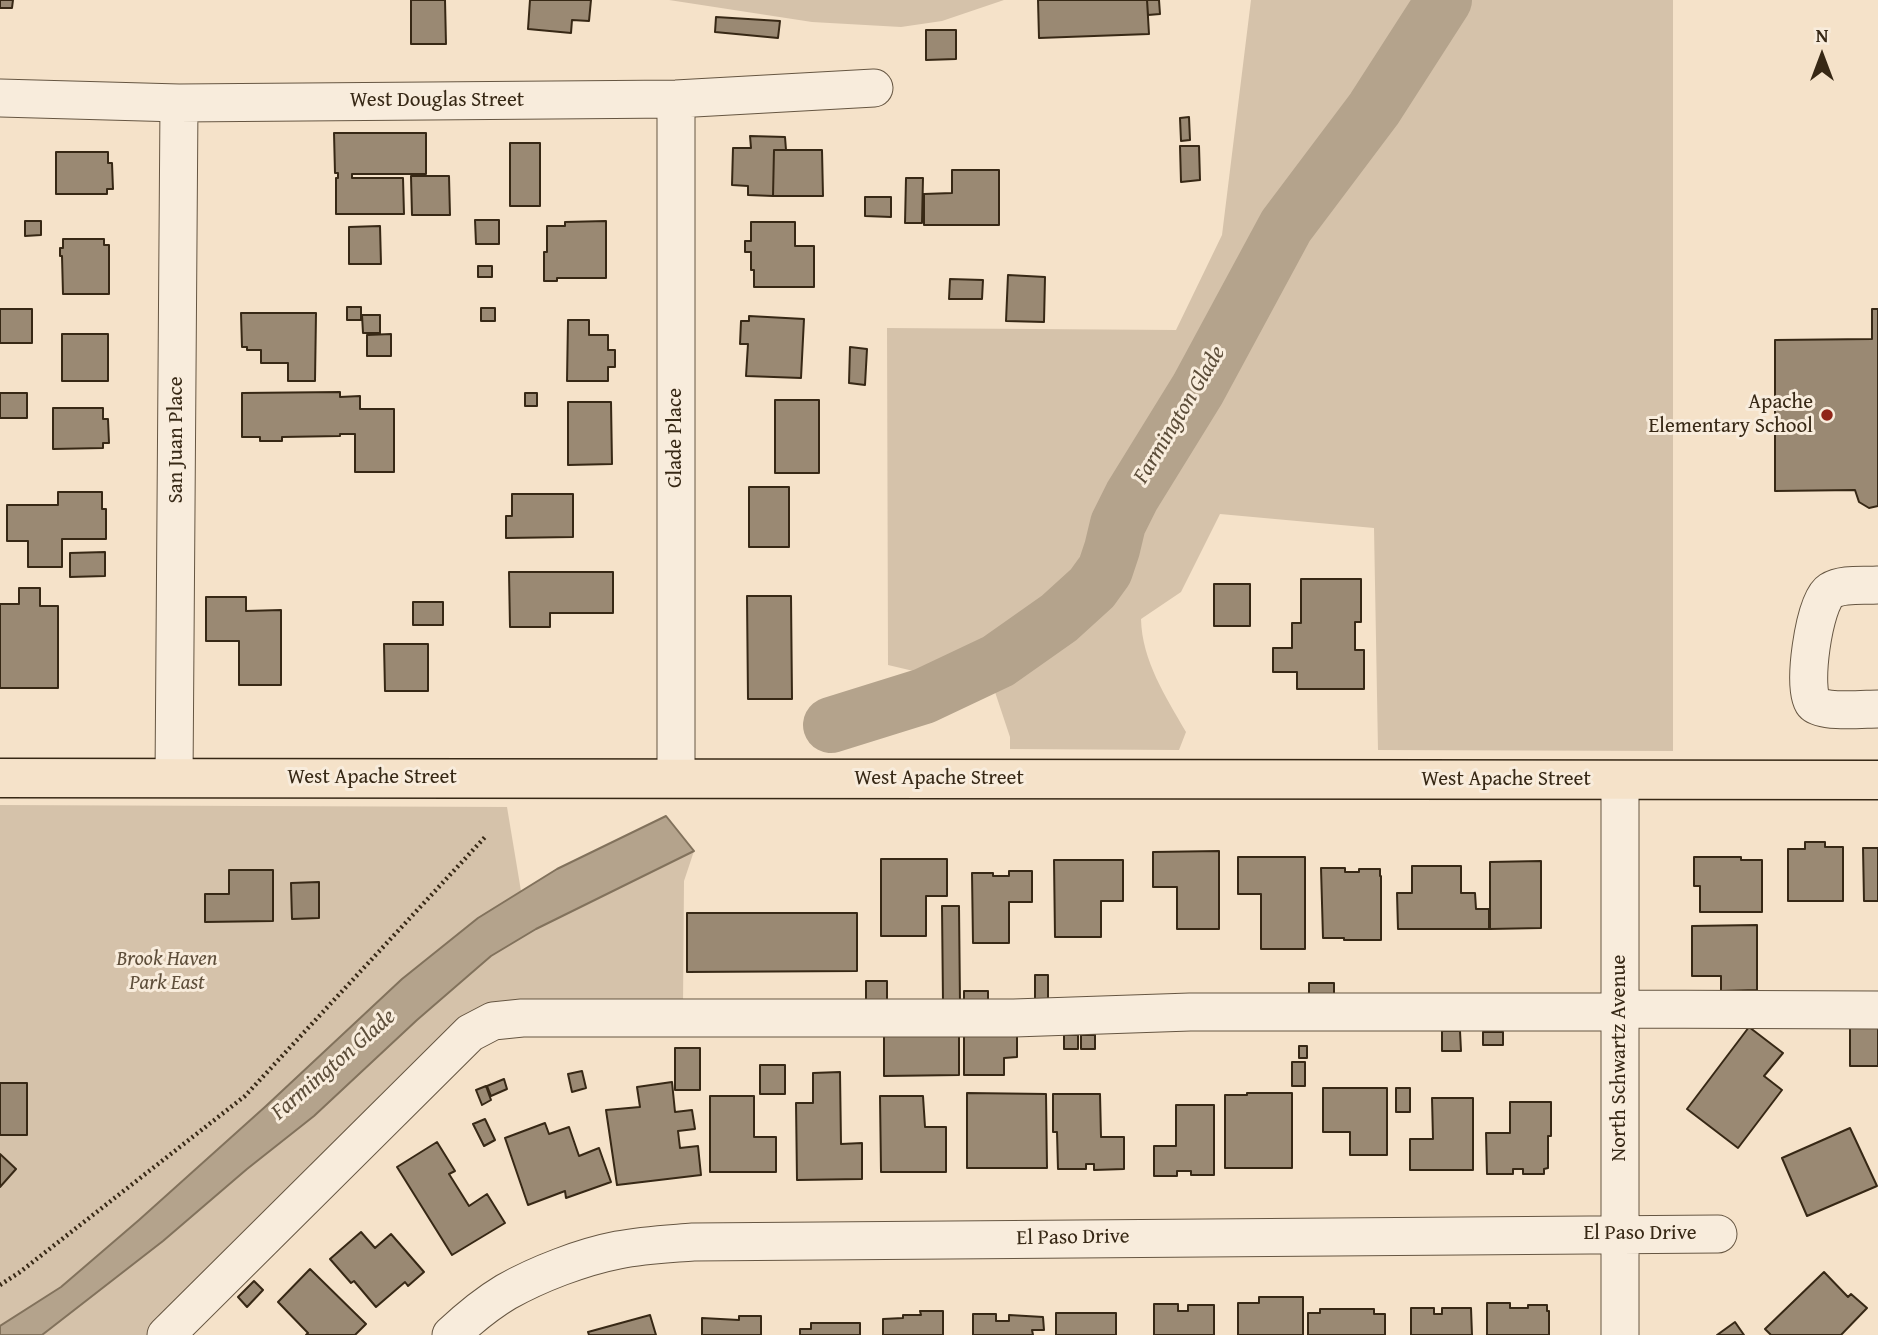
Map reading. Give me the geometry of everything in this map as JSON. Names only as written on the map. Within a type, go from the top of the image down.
[{"type":"main road","name":"West Apache Street","points":[[0,778],[1878,780]]},
{"type":"street","name":"West Douglas Street","points":[[0,98],[179,103],[676,99],[874,88]]},
{"type":"street","name":"Glade Place","points":[[676,99],[676,778]]},
{"type":"street","name":"San Juan Place","points":[[174,778],[179,103]]},
{"type":"street","points":[[1878,585],[1843,587],[1829,592],[1823,598],[1814,633],[1809,676],[1810,699],[1816,706],[1828,709],[1878,709]]},
{"type":"street","name":"North Schwartz Avenue","points":[[1620,780],[1620,1335]]},
{"type":"street","points":[[166,1335],[470,1033],[493,1021],[522,1017],[1014,1017],[1189,1012],[1878,1010]]},
{"type":"street","name":"El Paso Drive","points":[[451,1335],[506,1292],[530,1280],[573,1263],[615,1250],[643,1245],[735,1241],[1718,1234]]},
{"type":"path","points":[[0,1285],[245,1096],[486,836]]},
{"type":"green space","points":[[669,0],[1004,0],[942,21],[901,27],[812,22]]},
{"type":"green space","points":[[1251,0],[1440,0],[1369,107],[1280,223],[1202,365],[1128,469],[1080,577],[979,644],[922,673],[888,665],[887,328],[1176,330],[1222,235]]},
{"type":"green space","points":[[1452,0],[1673,0],[1673,751],[1378,750],[1374,528],[1220,514],[1181,592],[1141,619],[1150,664],[1186,732],[1179,750],[1010,749],[1010,737],[995,692],[972,686],[989,674],[1020,663],[1056,640],[1113,591],[1132,511],[1183,433],[1292,228],[1376,113]]},
{"type":"green space","name":"Brook Haven Park East","points":[[0,805],[507,807],[521,891],[478,918],[402,979],[266,1106],[61,1287],[0,1326]]},
{"type":"green space","points":[[694,851],[684,881],[683,1005],[455,1026],[148,1335],[42,1335],[163,1241],[314,1116],[417,1020],[491,956],[536,929]]},
{"type":"water","points":[[666,816],[694,851],[536,929],[491,956],[417,1020],[314,1116],[163,1241],[42,1335],[0,1335],[0,1326],[61,1287],[266,1106],[402,979],[478,918],[557,869]]},
{"type":"building","points":[[0,0],[13,0],[12,8],[0,8]]},
{"type":"building","points":[[411,0],[445,0],[446,44],[411,44]]},
{"type":"building","points":[[530,0],[591,0],[589,21],[572,20],[571,33],[528,29]]},
{"type":"building","points":[[1038,0],[1147,0],[1149,34],[1039,38]]},
{"type":"building","points":[[1147,0],[1159,0],[1160,14],[1148,15]]},
{"type":"building","points":[[716,17],[780,21],[778,38],[715,32]]},
{"type":"building","points":[[926,30],[956,30],[956,59],[926,60]]},
{"type":"building","points":[[1189,117],[1190,140],[1181,141],[1180,118]]},
{"type":"building","points":[[334,133],[426,133],[426,174],[352,174],[352,178],[403,178],[404,214],[336,214],[338,173],[335,173]]},
{"type":"building","points":[[750,136],[785,137],[786,150],[774,150],[773,196],[748,195],[748,186],[732,185],[733,148],[751,148]]},
{"type":"building","points":[[510,143],[540,143],[540,206],[510,206]]},
{"type":"building","points":[[1180,146],[1199,146],[1200,180],[1181,182]]},
{"type":"building","points":[[774,150],[822,150],[823,196],[773,196]]},
{"type":"building","points":[[56,152],[108,152],[108,163],[112,163],[113,189],[107,189],[107,194],[56,194]]},
{"type":"building","points":[[952,170],[999,170],[999,225],[924,225],[924,194],[952,193]]},
{"type":"building","points":[[411,176],[449,176],[450,215],[412,215]]},
{"type":"building","points":[[906,178],[923,178],[922,223],[905,223]]},
{"type":"building","points":[[865,197],[891,197],[891,217],[865,216]]},
{"type":"building","points":[[475,220],[499,220],[499,244],[476,244]]},
{"type":"building","points":[[25,221],[41,221],[41,235],[25,236]]},
{"type":"building","points":[[606,221],[606,278],[557,278],[557,281],[544,281],[547,226],[565,226],[565,222]]},
{"type":"building","points":[[751,222],[795,222],[795,246],[814,246],[814,287],[754,287],[751,252],[745,252],[745,241],[751,241]]},
{"type":"building","points":[[380,226],[381,264],[349,264],[349,227]]},
{"type":"building","points":[[63,239],[104,239],[104,245],[109,245],[109,294],[63,294],[60,248],[63,248]]},
{"type":"building","points":[[478,266],[492,266],[492,277],[478,277]]},
{"type":"building","points":[[1008,275],[1045,277],[1044,322],[1006,321]]},
{"type":"building","points":[[950,279],[983,280],[982,299],[949,299]]},
{"type":"building","points":[[347,307],[361,307],[361,320],[347,320]]},
{"type":"building","points":[[481,308],[495,308],[495,321],[481,321]]},
{"type":"building","points":[[0,309],[32,309],[32,343],[0,343]]},
{"type":"building","name":"Apache Elementary School","points":[[1872,309],[1878,309],[1878,506],[1869,508],[1859,502],[1855,490],[1775,491],[1775,340],[1872,339]]},
{"type":"building","points":[[241,313],[316,313],[315,381],[288,381],[288,363],[261,363],[261,350],[247,350],[247,347],[242,347]]},
{"type":"building","points":[[362,315],[380,315],[380,333],[363,333]]},
{"type":"building","points":[[749,316],[804,319],[801,378],[746,376],[748,344],[740,344],[741,321],[749,321]]},
{"type":"building","points":[[568,320],[589,320],[589,335],[608,335],[608,350],[615,350],[615,367],[608,367],[608,381],[567,381]]},
{"type":"building","points":[[62,334],[108,334],[108,381],[62,381]]},
{"type":"building","points":[[391,334],[391,356],[367,356],[367,335]]},
{"type":"building","points":[[850,347],[867,349],[865,385],[849,383]]},
{"type":"building","points":[[340,392],[340,397],[360,396],[360,409],[394,409],[394,472],[355,472],[355,434],[282,437],[282,441],[260,441],[260,437],[242,437],[242,393]]},
{"type":"building","points":[[0,393],[27,393],[27,418],[0,418]]},
{"type":"building","points":[[525,393],[537,393],[537,406],[525,406]]},
{"type":"building","points":[[775,400],[819,400],[819,473],[775,473]]},
{"type":"building","points":[[568,402],[611,402],[612,464],[568,465]]},
{"type":"building","points":[[53,408],[103,408],[103,419],[108,419],[109,443],[103,443],[103,448],[53,449]]},
{"type":"building","points":[[749,487],[789,487],[789,547],[749,547]]},
{"type":"building","points":[[58,492],[102,492],[102,509],[106,509],[106,539],[62,539],[62,567],[28,567],[28,541],[7,541],[7,505],[58,505]]},
{"type":"building","points":[[512,494],[573,494],[573,537],[506,538],[506,516],[512,516]]},
{"type":"building","points":[[105,552],[105,576],[70,577],[70,553]]},
{"type":"building","points":[[509,572],[613,572],[613,613],[550,613],[550,627],[510,627]]},
{"type":"building","points":[[1301,579],[1361,579],[1361,622],[1355,622],[1355,650],[1364,650],[1364,689],[1297,689],[1297,672],[1273,672],[1273,648],[1292,648],[1292,623],[1301,623]]},
{"type":"building","points":[[1214,584],[1250,584],[1250,626],[1214,626]]},
{"type":"building","points":[[19,588],[40,588],[40,606],[58,606],[58,688],[0,688],[0,604],[19,604]]},
{"type":"building","points":[[747,596],[791,596],[792,699],[748,699]]},
{"type":"building","points":[[206,597],[246,597],[246,611],[281,610],[281,685],[239,685],[239,641],[206,641]]},
{"type":"building","points":[[413,602],[443,602],[443,625],[413,625]]},
{"type":"building","points":[[384,644],[428,644],[428,691],[385,691]]},
{"type":"building","points":[[1805,842],[1825,842],[1825,847],[1843,847],[1843,901],[1788,901],[1788,849],[1805,849]]},
{"type":"building","points":[[1863,848],[1878,848],[1878,901],[1864,901]]},
{"type":"building","points":[[1219,851],[1219,929],[1177,929],[1177,887],[1153,887],[1153,852]]},
{"type":"building","points":[[1238,857],[1305,857],[1305,949],[1261,949],[1261,894],[1238,894]]},
{"type":"building","points":[[1694,857],[1762,860],[1762,912],[1700,912],[1700,886],[1694,886]]},
{"type":"building","points":[[881,859],[947,859],[947,896],[926,896],[926,936],[881,936]]},
{"type":"building","points":[[1054,860],[1123,860],[1123,901],[1101,901],[1101,937],[1055,937]]},
{"type":"building","points":[[1541,861],[1541,928],[1490,929],[1490,862]]},
{"type":"building","points":[[1412,866],[1461,866],[1461,893],[1475,893],[1476,909],[1489,909],[1489,929],[1398,929],[1397,893],[1412,893]]},
{"type":"building","points":[[1321,868],[1345,868],[1345,872],[1380,869],[1381,940],[1323,938]]},
{"type":"building","points":[[229,870],[273,870],[273,921],[205,922],[205,894],[229,894]]},
{"type":"building","points":[[1009,871],[1032,871],[1032,902],[1009,902],[1009,943],[973,943],[972,873],[1009,876]]},
{"type":"building","points":[[319,882],[319,918],[292,919],[291,883]]},
{"type":"building","points":[[942,906],[959,906],[960,1003],[943,1003]]},
{"type":"building","points":[[687,913],[857,913],[857,971],[687,972]]},
{"type":"building","points":[[1757,925],[1757,990],[1721,991],[1721,976],[1692,976],[1692,926]]},
{"type":"building","points":[[1035,975],[1048,975],[1048,1002],[1035,1002]]},
{"type":"building","points":[[866,981],[887,981],[887,1002],[866,1002]]},
{"type":"building","points":[[1309,983],[1334,983],[1334,999],[1309,999]]},
{"type":"building","points":[[964,991],[988,991],[988,1004],[964,1004]]},
{"type":"building","points":[[1850,1025],[1878,1025],[1878,1066],[1850,1066]]},
{"type":"building","points":[[1749,1027],[1783,1053],[1764,1076],[1782,1090],[1738,1148],[1687,1109]]},
{"type":"building","points":[[1442,1031],[1460,1031],[1461,1051],[1442,1051]]},
{"type":"building","points":[[1483,1032],[1503,1032],[1503,1045],[1483,1045]]},
{"type":"building","points":[[964,1033],[1017,1033],[1017,1057],[1004,1058],[1004,1075],[964,1075]]},
{"type":"building","points":[[1064,1035],[1078,1035],[1078,1049],[1064,1049]]},
{"type":"building","points":[[1081,1035],[1095,1035],[1095,1049],[1081,1049]]},
{"type":"building","points":[[884,1036],[959,1036],[959,1075],[884,1076]]},
{"type":"building","points":[[1299,1046],[1307,1046],[1307,1058],[1299,1058]]},
{"type":"building","points":[[675,1048],[700,1048],[700,1090],[675,1090]]},
{"type":"building","points":[[1292,1062],[1305,1062],[1305,1086],[1292,1086]]},
{"type":"building","points":[[760,1065],[785,1065],[785,1094],[760,1094]]},
{"type":"building","points":[[582,1071],[586,1088],[572,1092],[568,1074]]},
{"type":"building","points":[[840,1072],[841,1144],[862,1143],[862,1179],[797,1180],[796,1103],[813,1103],[813,1073]]},
{"type":"building","points":[[504,1079],[507,1089],[491,1096],[487,1086]]},
{"type":"building","points":[[672,1082],[675,1112],[692,1110],[695,1129],[678,1131],[680,1148],[698,1146],[701,1175],[617,1185],[606,1110],[640,1107],[637,1087]]},
{"type":"building","points":[[0,1083],[27,1083],[27,1135],[0,1135]]},
{"type":"building","points":[[486,1086],[491,1100],[482,1105],[476,1090]]},
{"type":"building","points":[[1323,1088],[1387,1088],[1387,1155],[1350,1155],[1350,1132],[1323,1132]]},
{"type":"building","points":[[1396,1088],[1410,1088],[1410,1112],[1396,1112]]},
{"type":"building","points":[[967,1093],[1046,1094],[1047,1168],[967,1168]]},
{"type":"building","points":[[1292,1093],[1292,1168],[1225,1168],[1225,1095]]},
{"type":"building","points":[[1053,1094],[1100,1094],[1101,1137],[1124,1137],[1124,1169],[1094,1170],[1094,1164],[1086,1164],[1086,1169],[1058,1169],[1057,1132],[1053,1132]]},
{"type":"building","points":[[710,1096],[754,1096],[754,1137],[776,1137],[776,1172],[710,1172]]},
{"type":"building","points":[[880,1096],[923,1096],[925,1127],[946,1127],[946,1172],[881,1172]]},
{"type":"building","points":[[1432,1098],[1473,1098],[1473,1170],[1410,1170],[1410,1139],[1433,1139]]},
{"type":"building","points":[[1510,1102],[1551,1102],[1548,1168],[1544,1169],[1544,1174],[1523,1174],[1523,1169],[1513,1169],[1513,1174],[1487,1174],[1486,1133],[1510,1133]]},
{"type":"building","points":[[1176,1105],[1214,1105],[1214,1175],[1191,1175],[1191,1171],[1177,1171],[1177,1176],[1154,1176],[1154,1146],[1176,1146]]},
{"type":"building","points":[[485,1119],[495,1140],[484,1146],[473,1124]]},
{"type":"building","points":[[545,1123],[549,1134],[569,1127],[579,1156],[599,1148],[611,1182],[566,1198],[565,1191],[528,1205],[505,1138]]},
{"type":"building","points":[[1850,1128],[1877,1186],[1807,1216],[1782,1158]]},
{"type":"building","points":[[437,1142],[455,1171],[449,1174],[469,1206],[487,1194],[505,1223],[452,1255],[397,1167]]},
{"type":"building","points":[[0,1154],[16,1169],[0,1187]]},
{"type":"building","points":[[361,1232],[375,1248],[391,1234],[424,1272],[408,1286],[405,1282],[376,1307],[354,1281],[351,1283],[330,1259]]},
{"type":"building","points":[[310,1269],[366,1324],[355,1335],[306,1335],[308,1333],[278,1302]]},
{"type":"building","points":[[1824,1272],[1848,1297],[1851,1294],[1867,1308],[1841,1335],[1771,1335],[1765,1329]]},
{"type":"building","points":[[254,1281],[263,1290],[247,1307],[238,1297]]},
{"type":"building","points":[[1259,1297],[1303,1297],[1303,1335],[1238,1335],[1238,1303],[1259,1303]]},
{"type":"building","points":[[1487,1303],[1510,1303],[1510,1308],[1547,1305],[1549,1335],[1487,1335]]},
{"type":"building","points":[[1154,1304],[1178,1304],[1178,1311],[1188,1311],[1188,1305],[1214,1305],[1214,1335],[1154,1335]]},
{"type":"building","points":[[1411,1308],[1434,1308],[1434,1314],[1442,1314],[1442,1308],[1471,1308],[1472,1335],[1411,1335]]},
{"type":"building","points":[[1320,1309],[1374,1309],[1374,1314],[1385,1314],[1385,1335],[1308,1335],[1308,1313],[1320,1313]]},
{"type":"building","points":[[920,1311],[943,1311],[943,1335],[883,1335],[883,1319],[921,1315]]},
{"type":"building","points":[[1056,1313],[1116,1313],[1116,1335],[1056,1335]]},
{"type":"building","points":[[973,1314],[996,1314],[996,1321],[1009,1321],[1009,1315],[1043,1317],[1044,1330],[1032,1330],[1033,1335],[973,1335]]},
{"type":"building","points":[[650,1315],[656,1335],[589,1335],[588,1332]]},
{"type":"building","points":[[739,1316],[761,1316],[761,1335],[702,1335],[702,1318],[739,1320]]},
{"type":"building","points":[[1735,1322],[1744,1335],[1717,1335]]},
{"type":"building","points":[[811,1323],[860,1323],[860,1335],[800,1335],[800,1329],[811,1329]]},
{"type":"waterway","name":"Farmington Glade","points":[[831,725],[924,696],[998,661],[1059,618],[1092,588],[1105,570],[1118,524],[1132,496],[1198,389],[1286,226],[1374,109],[1444,0]]},
{"type":"place","name":"Apache Elementary School","points":[[1827,415]]}]
